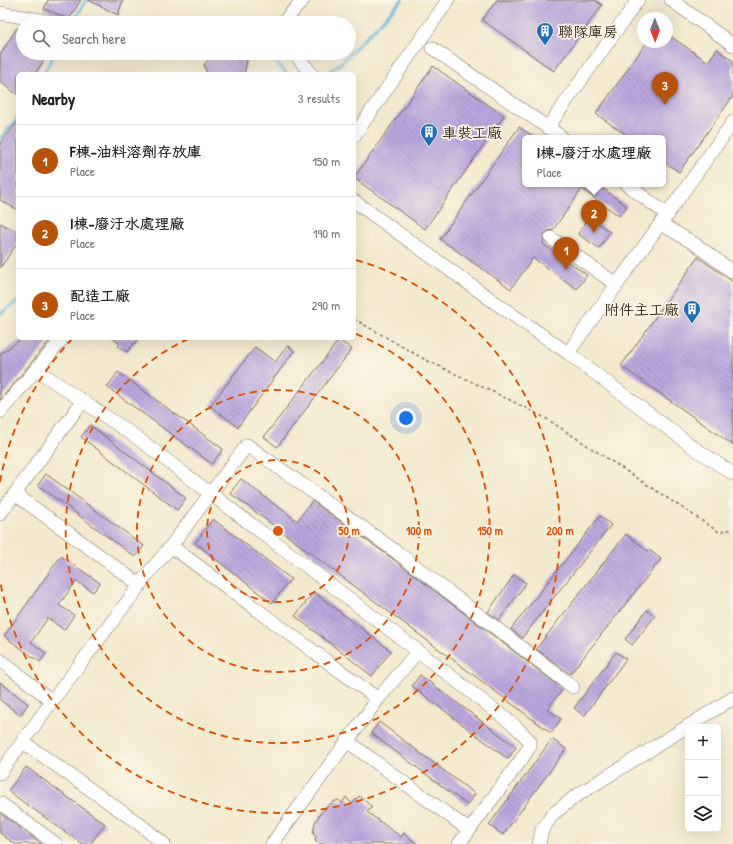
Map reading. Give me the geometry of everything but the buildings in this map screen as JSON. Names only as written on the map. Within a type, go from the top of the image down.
[{"type":"street","points":[[289,16],[303,0]]},
{"type":"street","points":[[356,133],[448,0]]},
{"type":"street","points":[[548,127],[638,0]]},
{"type":"street","points":[[671,0],[733,45]]},
{"type":"street","points":[[0,13],[17,16]]},
{"type":"street","points":[[432,48],[559,135]]},
{"type":"street","points":[[300,60],[308,69]]},
{"type":"street","points":[[568,353],[733,122]]},
{"type":"street","points":[[629,187],[664,219],[733,272]]},
{"type":"street","points":[[356,203],[568,353],[693,447],[733,474]]},
{"type":"street","points":[[552,238],[617,285]]},
{"type":"street","points":[[0,412],[61,340]]},
{"type":"street","points":[[37,370],[136,438],[210,493],[418,650],[514,726],[530,741],[530,746],[521,760],[459,844]]},
{"type":"street","points":[[0,514],[82,402]]},
{"type":"street","points":[[0,773],[143,580],[171,546],[247,445],[398,553],[573,687]]},
{"type":"street","points":[[15,494],[140,585]]},
{"type":"street","points":[[171,546],[378,699]]},
{"type":"street","points":[[272,844],[378,699],[418,650]]},
{"type":"street","points":[[0,660],[52,701]]},
{"type":"street","points":[[539,844],[542,830],[553,814],[576,796],[729,700]]},
{"type":"street","points":[[347,741],[469,830]]},
{"type":"street","points":[[23,742],[138,823],[164,844]]},
{"type":"street","points":[[0,803],[56,844]]},
{"type":"path","points":[[356,320],[424,359],[547,419],[719,532],[733,528]]},
{"type":"waterway","points":[[77,16],[86,0]]},
{"type":"waterway","points":[[356,48],[402,0]]},
{"type":"waterway","points":[[44,72],[51,60]]},
{"type":"waterway","points":[[274,60],[285,72]]},
{"type":"waterway","points":[[329,72],[344,60]]},
{"type":"waterway","points":[[0,139],[16,120]]},
{"type":"waterway","points":[[0,314],[16,302]]},
{"type":"place","name":"聯隊庫房","points":[[545,46]]},
{"type":"place","name":"配造工廠","points":[[665,105]]},
{"type":"place","name":"車裝工廠","points":[[429,147]]},
{"type":"place","name":"I棟-廢汙水處理廠","points":[[594,233]]},
{"type":"place","name":"F棟-油料溶劑存放庫","points":[[566,270]]},
{"type":"place","name":"附件主工廠","points":[[692,324]]}]
